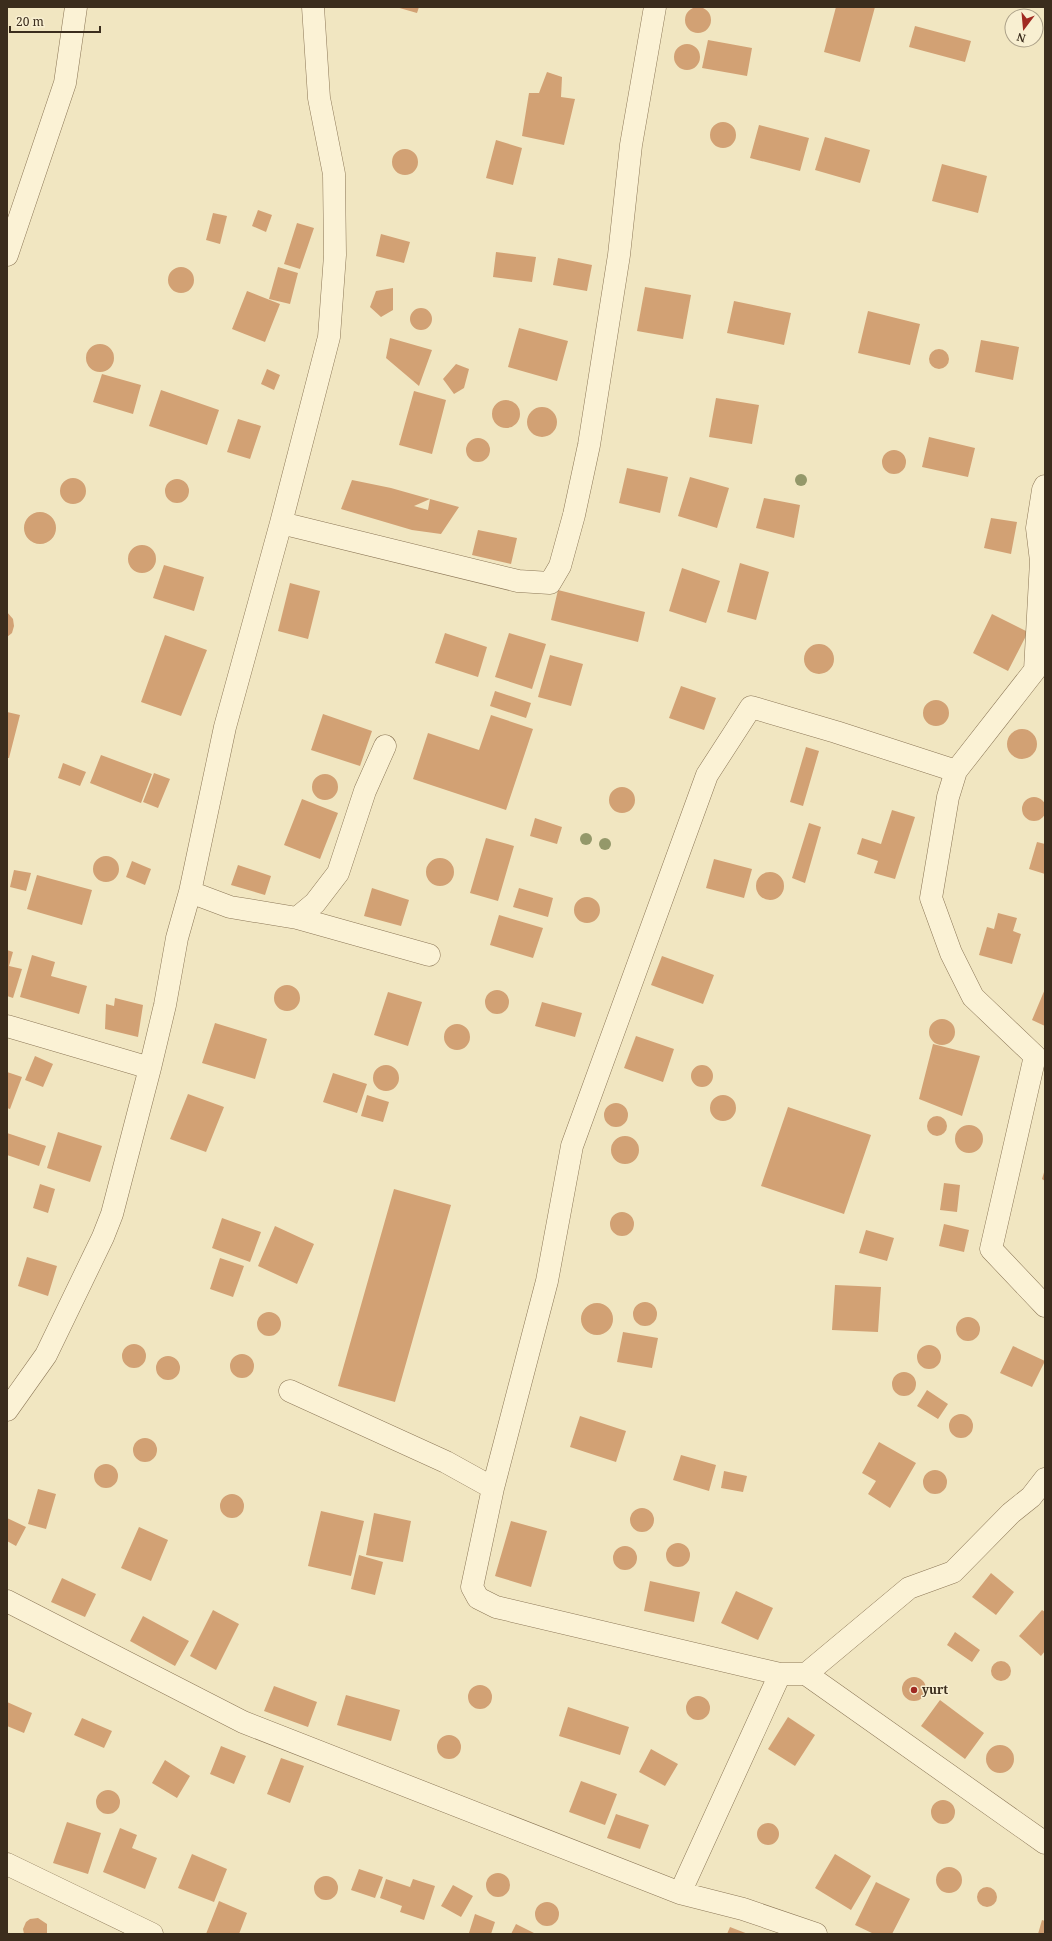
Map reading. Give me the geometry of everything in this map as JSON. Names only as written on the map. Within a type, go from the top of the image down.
[{"type":"street","points":[[7,255],[65,83],[76,7]]},
{"type":"street","points":[[7,1410],[46,1355],[103,1237],[112,1214],[165,1005],[177,938],[190,892],[224,727],[282,523],[329,337],[335,255],[334,174],[319,98],[314,7]]},
{"type":"street","points":[[282,523],[518,581],[550,584],[560,566],[574,515],[589,445],[619,254],[631,145],[655,7]]},
{"type":"street","points":[[1045,486],[1043,490],[1038,528],[1043,563],[1040,673],[956,771],[948,798],[931,898],[951,953],[973,997],[1040,1057],[992,1249],[1045,1306]]},
{"type":"street","points":[[956,771],[836,732],[751,707],[707,775],[572,1146],[547,1282],[493,1488],[472,1587],[478,1598],[496,1607],[780,1674],[806,1674],[1045,1843]]},
{"type":"street","points":[[296,918],[315,903],[338,873],[365,791],[385,746]]},
{"type":"street","points":[[190,892],[230,907],[296,918],[429,955]]},
{"type":"street","points":[[7,1026],[150,1068]]},
{"type":"street","points":[[290,1391],[446,1462],[493,1488]]},
{"type":"street","points":[[806,1674],[909,1588],[953,1572],[1011,1513],[1038,1503],[1045,1479]]},
{"type":"street","points":[[7,1601],[243,1722],[680,1893],[743,1909],[816,1934]]},
{"type":"street","points":[[680,1893],[780,1674]]},
{"type":"street","points":[[7,1864],[152,1934]]},
{"type":"building","points":[[396,7],[419,7],[417,13]]},
{"type":"building","points":[[698,7],[707,11],[711,20],[707,29],[698,33],[689,29],[685,20],[689,11]]},
{"type":"building","points":[[836,7],[875,7],[860,62],[824,52]]},
{"type":"building","points":[[915,26],[971,41],[965,62],[909,47]]},
{"type":"building","points":[[708,40],[752,48],[747,76],[702,68]]},
{"type":"building","points":[[687,44],[696,48],[700,57],[696,66],[687,70],[678,66],[674,57],[678,48]]},
{"type":"building","points":[[547,72],[562,77],[561,97],[575,99],[564,145],[522,136],[529,93],[539,93]]},
{"type":"building","points":[[723,122],[732,126],[736,135],[732,144],[723,148],[714,144],[710,135],[714,126]]},
{"type":"building","points":[[759,125],[809,138],[800,171],[750,158]]},
{"type":"building","points":[[825,137],[870,150],[860,183],[815,170]]},
{"type":"building","points":[[496,140],[522,148],[513,185],[486,178]]},
{"type":"building","points":[[405,149],[414,153],[418,162],[414,171],[405,175],[396,171],[392,162],[396,153]]},
{"type":"building","points":[[942,164],[987,176],[978,213],[932,201]]},
{"type":"building","points":[[258,210],[272,215],[266,232],[252,226]]},
{"type":"building","points":[[213,213],[227,216],[220,244],[206,240]]},
{"type":"building","points":[[297,223],[314,228],[300,269],[284,264]]},
{"type":"building","points":[[381,234],[410,242],[404,263],[376,256]]},
{"type":"building","points":[[496,252],[536,257],[532,282],[493,277]]},
{"type":"building","points":[[558,258],[592,265],[587,291],[553,285]]},
{"type":"building","points":[[181,267],[190,271],[194,280],[190,289],[181,293],[172,289],[168,280],[172,271]]},
{"type":"building","points":[[278,267],[298,273],[290,304],[269,299]]},
{"type":"building","points":[[645,287],[691,295],[683,339],[637,331]]},
{"type":"building","points":[[393,288],[393,310],[381,317],[370,307],[376,291]]},
{"type":"building","points":[[247,291],[280,304],[265,342],[232,329]]},
{"type":"building","points":[[734,301],[791,313],[784,345],[727,333]]},
{"type":"building","points":[[421,308],[429,311],[432,319],[429,327],[421,330],[413,327],[410,319],[413,311]]},
{"type":"building","points":[[868,311],[920,324],[910,365],[858,353]]},
{"type":"building","points":[[519,328],[568,341],[557,381],[508,367]]},
{"type":"building","points":[[390,338],[432,350],[419,386],[386,358]]},
{"type":"building","points":[[981,340],[1019,347],[1013,380],[975,372]]},
{"type":"building","points":[[100,344],[110,348],[114,358],[110,368],[100,372],[90,368],[86,358],[90,348]]},
{"type":"building","points":[[939,349],[946,352],[949,359],[946,366],[939,369],[932,366],[929,359],[932,352]]},
{"type":"building","points":[[456,364],[469,369],[464,388],[454,394],[443,379]]},
{"type":"building","points":[[267,369],[280,375],[274,390],[261,384]]},
{"type":"building","points":[[102,374],[141,385],[133,414],[93,402]]},
{"type":"building","points":[[161,390],[219,410],[207,445],[149,426]]},
{"type":"building","points":[[414,391],[446,400],[432,454],[399,445]]},
{"type":"building","points":[[716,398],[759,405],[752,444],[709,437]]},
{"type":"building","points":[[506,400],[516,404],[520,414],[516,424],[506,428],[496,424],[492,414],[496,404]]},
{"type":"building","points":[[542,407],[553,411],[557,422],[553,433],[542,437],[531,433],[527,422],[531,411]]},
{"type":"building","points":[[238,419],[261,426],[250,459],[227,452]]},
{"type":"building","points":[[929,437],[975,448],[968,477],[922,467]]},
{"type":"building","points":[[478,438],[487,441],[490,450],[487,459],[478,462],[469,459],[466,450],[469,441]]},
{"type":"building","points":[[894,450],[903,453],[906,462],[903,471],[894,474],[885,471],[882,462],[885,453]]},
{"type":"building","points":[[627,468],[668,477],[660,513],[619,503]]},
{"type":"building","points":[[690,477],[729,488],[717,528],[678,516]]},
{"type":"building","points":[[73,478],[82,482],[86,491],[82,500],[73,504],[64,500],[60,491],[64,482]]},
{"type":"building","points":[[177,479],[182,480],[188,486],[188,496],[182,502],[177,503],[172,502],[166,496],[165,491],[166,486],[172,480]]},
{"type":"building","points":[[352,480],[391,488],[459,507],[441,534],[412,530],[341,509]],"holes":[[[430,499],[428,510],[414,506]]]},
{"type":"building","points":[[764,498],[800,505],[794,538],[756,528]]},
{"type":"building","points":[[37,512],[43,512],[53,519],[56,528],[55,534],[49,541],[43,544],[37,544],[27,537],[24,531],[24,525],[31,515]]},
{"type":"building","points":[[991,518],[1017,522],[1011,554],[984,548]]},
{"type":"building","points":[[478,530],[517,538],[511,564],[472,555]]},
{"type":"building","points":[[142,545],[152,549],[156,559],[152,569],[142,573],[132,569],[128,559],[132,549]]},
{"type":"building","points":[[740,563],[769,572],[756,620],[727,612]]},
{"type":"building","points":[[164,565],[204,577],[194,611],[153,598]]},
{"type":"building","points":[[682,568],[720,581],[706,623],[669,611]]},
{"type":"building","points":[[290,583],[320,591],[308,639],[278,631]]},
{"type":"building","points":[[558,590],[645,612],[638,642],[551,620]]},
{"type":"building","points":[[7,612],[13,619],[14,626],[12,633],[7,637]]},
{"type":"building","points":[[992,614],[1028,632],[1008,671],[973,653]]},
{"type":"building","points":[[445,633],[487,647],[478,677],[435,663]]},
{"type":"building","points":[[509,633],[546,644],[532,689],[495,677]]},
{"type":"building","points":[[165,635],[207,650],[181,716],[141,702]]},
{"type":"building","points":[[819,644],[825,645],[833,653],[833,665],[825,673],[819,674],[813,673],[805,665],[804,659],[805,653],[813,645]]},
{"type":"building","points":[[550,655],[583,664],[571,706],[538,697]]},
{"type":"building","points":[[681,686],[716,698],[704,730],[669,718]]},
{"type":"building","points":[[495,691],[531,703],[526,718],[490,706]]},
{"type":"building","points":[[936,700],[945,704],[949,713],[945,722],[936,726],[927,722],[923,713],[927,704]]},
{"type":"building","points":[[7,712],[20,715],[9,758],[7,758]]},
{"type":"building","points":[[323,714],[372,731],[360,766],[311,750]]},
{"type":"building","points":[[491,715],[533,729],[506,810],[413,779],[428,733],[479,750]]},
{"type":"building","points":[[1022,729],[1033,733],[1037,744],[1033,755],[1022,759],[1011,755],[1007,744],[1011,733]]},
{"type":"building","points":[[806,747],[819,751],[803,806],[790,802]]},
{"type":"building","points":[[101,755],[152,774],[141,803],[90,783]]},
{"type":"building","points":[[63,763],[86,772],[80,786],[58,778]]},
{"type":"building","points":[[154,773],[170,779],[158,808],[143,802]]},
{"type":"building","points":[[325,774],[334,778],[338,787],[334,796],[325,800],[316,796],[312,787],[316,778]]},
{"type":"building","points":[[622,787],[631,791],[635,800],[631,809],[622,813],[613,809],[609,800],[613,791]]},
{"type":"building","points":[[1034,797],[1043,800],[1046,809],[1043,818],[1034,821],[1025,818],[1022,809],[1025,800]]},
{"type":"building","points":[[302,799],[338,813],[320,859],[284,845]]},
{"type":"building","points":[[892,810],[915,817],[895,879],[874,873],[878,861],[857,854],[862,838],[881,844]]},
{"type":"building","points":[[535,818],[562,827],[557,844],[530,836]]},
{"type":"building","points":[[809,823],[821,827],[805,883],[792,878]]},
{"type":"building","points":[[486,838],[514,846],[498,901],[470,893]]},
{"type":"building","points":[[1037,842],[1045,844],[1045,874],[1029,869]]},
{"type":"building","points":[[106,856],[115,860],[119,869],[115,878],[106,882],[97,878],[93,869],[97,860]]},
{"type":"building","points":[[440,858],[450,862],[454,872],[450,882],[440,886],[430,882],[426,872],[430,862]]},
{"type":"building","points":[[714,859],[752,869],[744,898],[706,888]]},
{"type":"building","points":[[132,861],[151,869],[145,885],[126,877]]},
{"type":"building","points":[[238,865],[271,876],[265,895],[231,885]]},
{"type":"building","points":[[14,870],[31,873],[26,891],[10,887]]},
{"type":"building","points":[[770,872],[780,876],[784,886],[780,896],[770,900],[760,896],[756,886],[760,876]]},
{"type":"building","points":[[37,875],[92,890],[82,925],[27,909]]},
{"type":"building","points":[[372,888],[409,900],[401,926],[364,916]]},
{"type":"building","points":[[519,888],[553,898],[548,917],[513,907]]},
{"type":"building","points":[[587,897],[596,901],[600,910],[596,919],[587,923],[578,919],[574,910],[578,901]]},
{"type":"building","points":[[998,913],[1017,918],[1013,931],[1021,934],[1012,964],[979,955],[987,927],[994,929]]},
{"type":"building","points":[[499,915],[543,928],[533,958],[490,945]]},
{"type":"building","points":[[7,950],[13,952],[9,966],[22,969],[13,998],[7,996]]},
{"type":"building","points":[[32,955],[55,962],[51,976],[87,986],[79,1014],[20,997]]},
{"type":"building","points":[[662,956],[714,975],[703,1004],[651,985]]},
{"type":"building","points":[[287,985],[296,989],[300,998],[296,1007],[287,1011],[278,1007],[274,998],[278,989]]},
{"type":"building","points":[[1045,989],[1045,1026],[1032,1020]]},
{"type":"building","points":[[497,990],[502,991],[508,997],[508,1007],[502,1013],[497,1014],[492,1013],[486,1007],[485,1002],[486,997],[492,991]]},
{"type":"building","points":[[388,992],[422,1002],[408,1046],[374,1035]]},
{"type":"building","points":[[115,998],[143,1005],[138,1037],[105,1029],[106,1004],[114,1006]]},
{"type":"building","points":[[542,1002],[582,1013],[575,1037],[535,1026]]},
{"type":"building","points":[[942,1019],[951,1023],[955,1032],[951,1041],[942,1045],[933,1041],[929,1032],[933,1023]]},
{"type":"building","points":[[215,1023],[267,1039],[255,1079],[202,1063]]},
{"type":"building","points":[[457,1024],[466,1028],[470,1037],[466,1046],[457,1050],[448,1046],[444,1037],[448,1028]]},
{"type":"building","points":[[636,1036],[674,1049],[663,1082],[624,1068]]},
{"type":"building","points":[[933,1044],[980,1056],[962,1116],[919,1099]]},
{"type":"building","points":[[35,1056],[53,1064],[43,1087],[25,1080]]},
{"type":"building","points":[[386,1065],[395,1069],[399,1078],[395,1087],[386,1091],[377,1087],[373,1078],[377,1069]]},
{"type":"building","points":[[702,1065],[710,1068],[713,1076],[710,1084],[702,1087],[694,1084],[691,1076],[694,1068]]},
{"type":"building","points":[[7,1072],[22,1077],[10,1109],[7,1108]]},
{"type":"building","points":[[333,1073],[367,1084],[357,1113],[323,1102]]},
{"type":"building","points":[[188,1094],[224,1107],[206,1152],[170,1139]]},
{"type":"building","points":[[367,1095],[389,1102],[383,1122],[361,1116]]},
{"type":"building","points":[[723,1095],[732,1099],[736,1108],[732,1117],[723,1121],[714,1117],[710,1108],[714,1099]]},
{"type":"building","points":[[616,1103],[621,1104],[627,1110],[627,1120],[621,1126],[616,1127],[611,1126],[605,1120],[604,1115],[605,1110],[611,1104]]},
{"type":"building","points":[[788,1107],[871,1135],[844,1214],[761,1186]]},
{"type":"building","points":[[937,1116],[944,1119],[947,1126],[944,1133],[937,1136],[930,1133],[927,1126],[930,1119]]},
{"type":"building","points":[[969,1125],[979,1129],[983,1139],[979,1149],[969,1153],[959,1149],[955,1139],[959,1129]]},
{"type":"building","points":[[58,1132],[102,1146],[90,1182],[47,1168]]},
{"type":"building","points":[[7,1133],[46,1146],[39,1166],[7,1155]]},
{"type":"building","points":[[625,1136],[635,1140],[639,1150],[635,1160],[625,1164],[615,1160],[611,1150],[615,1140]]},
{"type":"building","points":[[1045,1169],[1045,1181],[1042,1179]]},
{"type":"building","points":[[944,1183],[960,1185],[957,1212],[940,1210]]},
{"type":"building","points":[[40,1184],[55,1189],[48,1213],[33,1208]]},
{"type":"building","points":[[394,1189],[451,1205],[395,1402],[338,1386]]},
{"type":"building","points":[[622,1212],[630,1216],[634,1224],[630,1232],[622,1236],[614,1232],[610,1224],[614,1216]]},
{"type":"building","points":[[222,1218],[261,1232],[250,1262],[212,1248]]},
{"type":"building","points":[[944,1224],[969,1230],[964,1252],[939,1246]]},
{"type":"building","points":[[275,1226],[314,1244],[297,1284],[258,1266]]},
{"type":"building","points":[[866,1230],[894,1238],[887,1261],[859,1253]]},
{"type":"building","points":[[27,1257],[57,1266],[48,1296],[18,1286]]},
{"type":"building","points":[[220,1258],[244,1266],[233,1297],[210,1289]]},
{"type":"building","points":[[835,1285],[881,1287],[878,1332],[832,1330]]},
{"type":"building","points":[[645,1302],[653,1306],[657,1314],[653,1322],[645,1326],[637,1322],[633,1314],[637,1306]]},
{"type":"building","points":[[594,1303],[600,1303],[610,1310],[613,1319],[612,1325],[606,1332],[600,1335],[594,1335],[584,1328],[581,1322],[581,1316],[588,1306]]},
{"type":"building","points":[[269,1312],[277,1316],[281,1324],[277,1332],[269,1336],[261,1332],[257,1324],[261,1316]]},
{"type":"building","points":[[968,1317],[976,1321],[980,1329],[976,1337],[968,1341],[960,1337],[956,1329],[960,1321]]},
{"type":"building","points":[[623,1332],[658,1338],[652,1368],[617,1362]]},
{"type":"building","points":[[134,1344],[142,1348],[146,1356],[142,1364],[134,1368],[126,1364],[122,1356],[126,1348]]},
{"type":"building","points":[[929,1345],[934,1346],[940,1352],[940,1362],[934,1368],[929,1369],[924,1368],[918,1362],[917,1357],[918,1352],[924,1346]]},
{"type":"building","points":[[1013,1346],[1045,1361],[1032,1387],[1000,1373]]},
{"type":"building","points":[[242,1354],[250,1358],[254,1366],[250,1374],[242,1378],[234,1374],[230,1366],[234,1358]]},
{"type":"building","points":[[168,1356],[176,1360],[180,1368],[176,1376],[168,1380],[160,1376],[156,1368],[160,1360]]},
{"type":"building","points":[[904,1372],[912,1376],[916,1384],[912,1392],[904,1396],[896,1392],[892,1384],[896,1376]]},
{"type":"building","points":[[927,1390],[948,1404],[938,1419],[917,1406]]},
{"type":"building","points":[[961,1414],[966,1415],[972,1421],[972,1431],[966,1437],[961,1438],[956,1437],[950,1431],[949,1426],[950,1421],[956,1415]]},
{"type":"building","points":[[580,1416],[626,1431],[616,1462],[570,1447]]},
{"type":"building","points":[[145,1438],[153,1442],[157,1450],[153,1458],[145,1462],[137,1458],[133,1450],[137,1442]]},
{"type":"building","points":[[879,1442],[916,1463],[890,1508],[868,1494],[876,1481],[862,1473]]},
{"type":"building","points":[[681,1455],[716,1465],[709,1491],[673,1480]]},
{"type":"building","points":[[106,1464],[114,1468],[118,1476],[114,1484],[106,1488],[98,1484],[94,1476],[98,1468]]},
{"type":"building","points":[[935,1470],[943,1474],[947,1482],[943,1490],[935,1494],[927,1490],[923,1482],[927,1474]]},
{"type":"building","points":[[724,1471],[747,1476],[743,1492],[721,1488]]},
{"type":"building","points":[[38,1489],[56,1494],[46,1529],[28,1524]]},
{"type":"building","points":[[232,1494],[240,1498],[244,1506],[240,1514],[232,1518],[224,1514],[220,1506],[224,1498]]},
{"type":"building","points":[[642,1508],[650,1512],[654,1520],[650,1528],[642,1532],[634,1528],[630,1520],[634,1512]]},
{"type":"building","points":[[321,1511],[364,1521],[351,1576],[308,1566]]},
{"type":"building","points":[[374,1513],[411,1521],[403,1562],[366,1555]]},
{"type":"building","points":[[7,1518],[26,1527],[16,1546],[7,1541]]},
{"type":"building","points":[[511,1521],[547,1531],[531,1587],[495,1576]]},
{"type":"building","points":[[139,1527],[168,1540],[151,1581],[121,1568]]},
{"type":"building","points":[[678,1543],[686,1547],[690,1555],[686,1563],[678,1567],[670,1563],[666,1555],[670,1547]]},
{"type":"building","points":[[625,1546],[633,1550],[637,1558],[633,1566],[625,1570],[617,1566],[613,1558],[617,1550]]},
{"type":"building","points":[[359,1555],[383,1562],[375,1595],[351,1589]]},
{"type":"building","points":[[991,1573],[1014,1592],[996,1615],[972,1597]]},
{"type":"building","points":[[62,1578],[96,1594],[85,1617],[51,1602]]},
{"type":"building","points":[[650,1581],[700,1592],[694,1622],[644,1611]]},
{"type":"building","points":[[736,1591],[773,1608],[758,1640],[721,1623]]},
{"type":"building","points":[[213,1610],[239,1624],[216,1670],[190,1656]]},
{"type":"building","points":[[1042,1610],[1045,1612],[1045,1651],[1041,1656],[1019,1636]]},
{"type":"building","points":[[143,1616],[189,1641],[175,1666],[130,1641]]},
{"type":"building","points":[[955,1632],[980,1650],[972,1662],[947,1645]]},
{"type":"building","points":[[1001,1661],[1008,1664],[1011,1671],[1008,1678],[1001,1681],[994,1678],[991,1671],[994,1664]]},
{"type":"building","name":"yurt","points":[[914,1677],[923,1680],[926,1689],[923,1698],[914,1701],[905,1698],[902,1689],[905,1680]]},
{"type":"building","points":[[480,1685],[485,1686],[491,1692],[491,1702],[485,1708],[480,1709],[475,1708],[469,1702],[468,1697],[469,1692],[475,1686]]},
{"type":"building","points":[[274,1686],[317,1702],[308,1727],[264,1711]]},
{"type":"building","points":[[346,1695],[400,1710],[391,1741],[337,1725]]},
{"type":"building","points":[[698,1696],[703,1697],[709,1703],[709,1713],[703,1719],[698,1720],[693,1719],[687,1713],[686,1708],[687,1703],[693,1697]]},
{"type":"building","points":[[940,1700],[984,1733],[965,1759],[921,1726]]},
{"type":"building","points":[[7,1702],[32,1713],[24,1733],[7,1726]]},
{"type":"building","points":[[568,1707],[629,1727],[620,1755],[559,1736]]},
{"type":"building","points":[[788,1717],[815,1735],[795,1766],[768,1749]]},
{"type":"building","points":[[82,1718],[112,1731],[104,1748],[74,1735]]},
{"type":"building","points":[[449,1735],[454,1736],[460,1742],[460,1752],[454,1758],[449,1759],[444,1758],[438,1752],[437,1747],[438,1742],[444,1736]]},
{"type":"building","points":[[1000,1745],[1006,1746],[1010,1749],[1013,1753],[1013,1765],[1010,1769],[1006,1772],[1000,1773],[994,1772],[990,1769],[987,1765],[986,1759],[987,1753],[990,1749],[994,1746]]},
{"type":"building","points":[[221,1746],[246,1756],[234,1784],[210,1774]]},
{"type":"building","points":[[651,1749],[678,1764],[665,1786],[639,1772]]},
{"type":"building","points":[[281,1758],[304,1766],[290,1803],[267,1794]]},
{"type":"building","points":[[165,1760],[190,1776],[177,1798],[152,1783]]},
{"type":"building","points":[[581,1781],[617,1794],[605,1825],[569,1812]]},
{"type":"building","points":[[108,1790],[113,1791],[119,1797],[119,1807],[113,1813],[108,1814],[103,1813],[97,1807],[96,1802],[97,1797],[103,1791]]},
{"type":"building","points":[[943,1800],[948,1801],[954,1807],[954,1817],[948,1823],[943,1824],[938,1823],[932,1817],[931,1812],[932,1807],[938,1801]]},
{"type":"building","points":[[616,1814],[649,1825],[640,1849],[607,1838]]},
{"type":"building","points":[[67,1822],[101,1833],[88,1874],[53,1863]]},
{"type":"building","points":[[768,1823],[776,1826],[779,1834],[776,1842],[768,1845],[760,1842],[757,1834],[760,1826]]},
{"type":"building","points":[[120,1828],[137,1835],[132,1848],[157,1858],[145,1889],[103,1872]]},
{"type":"building","points":[[192,1854],[227,1869],[214,1902],[178,1888]]},
{"type":"building","points":[[835,1854],[871,1876],[851,1910],[815,1888]]},
{"type":"building","points":[[949,1867],[958,1871],[962,1880],[958,1889],[949,1893],[940,1889],[936,1880],[940,1871]]},
{"type":"building","points":[[359,1869],[383,1877],[375,1898],[351,1890]]},
{"type":"building","points":[[498,1873],[503,1874],[509,1880],[509,1890],[503,1896],[498,1897],[493,1896],[487,1890],[486,1885],[487,1880],[493,1874]]},
{"type":"building","points":[[326,1876],[331,1877],[337,1883],[337,1893],[331,1899],[326,1900],[321,1899],[315,1893],[314,1888],[315,1883],[321,1877]]},
{"type":"building","points":[[386,1879],[410,1887],[413,1879],[435,1886],[424,1920],[400,1912],[402,1906],[380,1898]]},
{"type":"building","points":[[876,1882],[910,1899],[892,1934],[874,1934],[855,1925]]},
{"type":"building","points":[[453,1885],[473,1896],[461,1917],[441,1906]]},
{"type":"building","points":[[987,1887],[994,1890],[997,1897],[994,1904],[987,1907],[980,1904],[977,1897],[980,1890]]},
{"type":"building","points":[[219,1901],[247,1913],[239,1934],[206,1934]]},
{"type":"building","points":[[547,1902],[552,1903],[558,1909],[558,1919],[552,1925],[547,1926],[542,1925],[536,1919],[535,1914],[536,1909],[542,1903]]},
{"type":"building","points":[[475,1914],[495,1922],[491,1934],[469,1933]]},
{"type":"building","points":[[38,1918],[47,1924],[47,1934],[24,1934],[23,1929],[26,1922],[30,1919]]},
{"type":"building","points":[[1042,1920],[1045,1921],[1045,1934],[1038,1934]]},
{"type":"building","points":[[516,1924],[536,1934],[511,1934]]},
{"type":"building","points":[[730,1927],[748,1934],[727,1934]]},
{"type":"place","name":"yurt","points":[[914,1690]]}]
